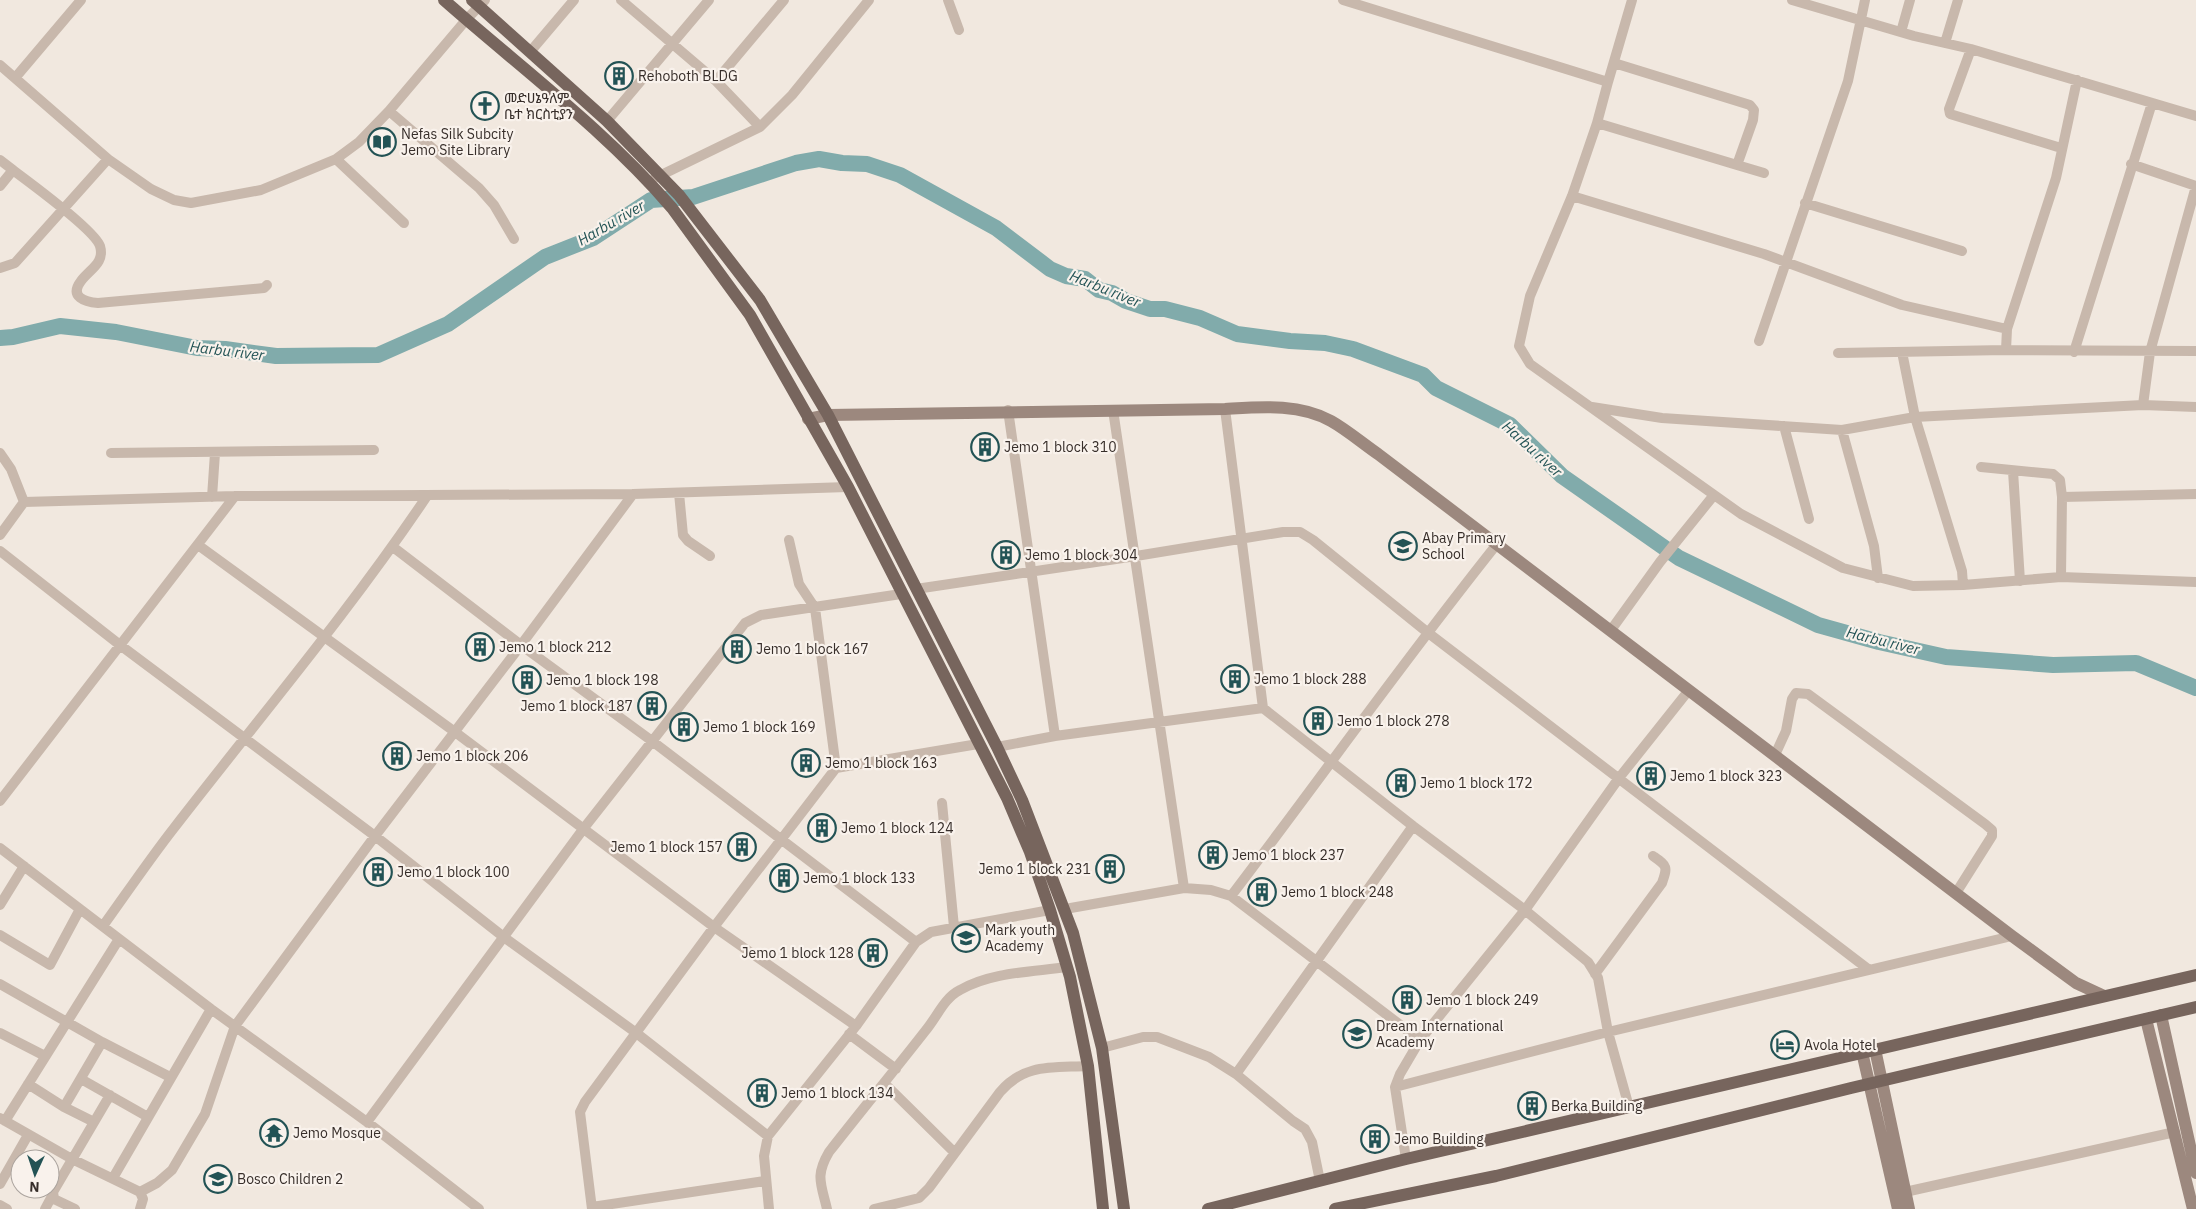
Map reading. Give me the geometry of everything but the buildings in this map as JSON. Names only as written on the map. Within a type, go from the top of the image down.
[{"type":"main road","points":[[444,0],[584,121],[654,179],[679,195],[760,300],[828,415],[997,747],[1022,800],[1065,909],[1102,1048],[1124,1209]]},
{"type":"main road","points":[[479,2],[530,52],[607,121],[654,179],[658,192],[672,208],[750,315],[848,487],[901,594],[1007,798],[1030,852],[1067,967],[1088,1066],[1102,1207]]},
{"type":"main road","points":[[959,706],[972,701]]},
{"type":"main road","points":[[1208,1209],[1406,1159],[2196,975]]},
{"type":"main road","points":[[1335,1209],[1496,1176],[2196,1007]]},
{"type":"street","points":[[15,78],[81,0]]},
{"type":"street","points":[[530,52],[574,0]]},
{"type":"street","points":[[621,0],[716,81],[760,127]]},
{"type":"street","points":[[607,121],[671,42],[709,0]]},
{"type":"street","points":[[716,81],[784,0]]},
{"type":"street","points":[[654,179],[760,127],[792,95],[869,0]]},
{"type":"street","points":[[948,0],[959,30]]},
{"type":"street","points":[[1343,0],[1608,82]]},
{"type":"street","points":[[1632,0],[1597,124],[1572,196],[1530,296],[1519,346],[1530,364],[1740,514],[1843,568],[1913,586],[1963,585],[2061,577],[2196,582]]},
{"type":"street","points":[[1792,0],[1859,21],[1971,49],[2196,116]]},
{"type":"street","points":[[1759,341],[1848,81],[1859,21],[1865,0]]},
{"type":"street","points":[[1901,32],[1910,0]]},
{"type":"street","points":[[1945,43],[1958,0]]},
{"type":"street","points":[[0,65],[108,158],[151,189],[174,200],[191,203],[261,190],[336,159],[359,142],[389,111],[479,2]]},
{"type":"street","points":[[1971,49],[1949,109],[1950,114],[2061,148]]},
{"type":"street","points":[[1614,63],[1750,105],[1754,110],[1753,120],[1737,164]]},
{"type":"street","points":[[2006,350],[2007,329],[2056,178],[2077,80]]},
{"type":"street","points":[[2074,352],[2131,164],[2152,103]]},
{"type":"street","points":[[389,111],[478,188],[494,205],[514,239]]},
{"type":"street","points":[[1597,124],[1764,173]]},
{"type":"street","points":[[0,268],[14,263],[108,158]]},
{"type":"street","points":[[336,159],[404,223]]},
{"type":"street","points":[[0,160],[63,208],[100,244],[102,255],[97,265],[80,282],[77,294],[85,302],[98,303],[264,288],[267,285]]},
{"type":"street","points":[[2131,164],[2196,186],[2150,352],[2143,405]]},
{"type":"street","points":[[0,186],[12,170]]},
{"type":"street","points":[[1572,196],[1786,261],[1902,305],[2007,329]]},
{"type":"street","points":[[1805,203],[1962,251]]},
{"type":"street","points":[[1838,353],[2006,350],[2074,352],[2196,351]]},
{"type":"street","points":[[1902,352],[1915,416],[1962,570],[1963,585]]},
{"type":"street","points":[[1588,407],[1662,418],[1842,430],[1915,416],[2143,405],[2196,407]]},
{"type":"street","points":[[808,419],[828,415],[1008,410],[1225,409],[1262,406],[1305,412],[1329,420],[1378,454],[1611,630],[2012,936],[2076,983],[2104,996]]},
{"type":"street","points":[[1225,409],[1263,708],[1413,826],[1525,910],[1588,962],[1595,974],[1602,996],[1608,1032],[1629,1107]]},
{"type":"street","points":[[1008,410],[1054,736]]},
{"type":"street","points":[[1113,410],[1184,888]]},
{"type":"street","points":[[1784,426],[1809,519]]},
{"type":"street","points":[[1842,430],[1874,546],[1878,578]]},
{"type":"street","points":[[111,453],[374,450]]},
{"type":"street","points":[[0,453],[10,469],[24,502]]},
{"type":"street","points":[[212,497],[215,453]]},
{"type":"street","points":[[1981,466],[2053,474],[2060,480],[2062,497],[2061,577]]},
{"type":"street","points":[[2013,471],[2020,581]]},
{"type":"street","points":[[24,502],[235,496],[633,494],[848,487]]},
{"type":"street","points":[[679,493],[683,535],[688,541],[710,556]]},
{"type":"street","points":[[140,1192],[157,1183],[172,1170],[205,1114],[235,1026],[374,836],[521,645],[633,494]]},
{"type":"street","points":[[2062,497],[2196,494]]},
{"type":"street","points":[[1611,630],[1660,562],[1714,495]]},
{"type":"street","points":[[0,801],[235,496]]},
{"type":"street","points":[[103,926],[173,830],[393,547],[428,496]]},
{"type":"street","points":[[0,535],[24,502]]},
{"type":"street","points":[[916,589],[1283,532],[1300,532],[1427,632],[1868,969]]},
{"type":"street","points":[[789,540],[799,584],[815,608],[836,768]]},
{"type":"street","points":[[1231,896],[1333,762],[1427,632],[1497,544]]},
{"type":"street","points":[[198,545],[455,732],[714,927],[856,1026]]},
{"type":"street","points":[[393,547],[916,942]]},
{"type":"street","points":[[0,551],[120,645],[374,836],[505,938],[635,1032],[768,1136]]},
{"type":"street","points":[[366,1122],[434,1029],[505,938],[584,828],[745,622],[753,617],[762,615],[901,594]]},
{"type":"street","points":[[1406,1159],[1395,1087],[1400,1074],[1420,1040],[1525,910],[1620,778],[1690,690]]},
{"type":"street","points":[[1776,755],[1786,731],[1792,699],[1796,693],[1808,694],[1985,824],[1992,830],[1992,836],[1956,893]]},
{"type":"street","points":[[997,747],[1054,736],[1263,708]]},
{"type":"street","points":[[765,1181],[592,1208],[580,1112],[589,1095],[635,1032],[780,839],[836,768],[978,744]]},
{"type":"street","points":[[942,803],[954,926]]},
{"type":"street","points":[[1236,1074],[1318,962],[1413,826]]},
{"type":"street","points":[[0,848],[211,1009],[366,1122],[479,1209]]},
{"type":"street","points":[[1595,974],[1662,883],[1666,868],[1664,864],[1653,856]]},
{"type":"street","points":[[0,859],[13,858]]},
{"type":"street","points":[[0,906],[24,866]]},
{"type":"street","points":[[1065,909],[1184,888],[1211,890],[1231,896],[1420,1040]]},
{"type":"street","points":[[0,935],[45,964],[50,965],[80,909]]},
{"type":"street","points":[[769,1209],[764,1156],[768,1136],[856,1026],[916,942],[931,932],[954,926],[1050,910]]},
{"type":"street","points":[[1395,1087],[1608,1032],[2012,936]]},
{"type":"street","points":[[119,938],[28,1084],[2,1120],[72,1159],[140,1192],[143,1199],[140,1209]]},
{"type":"street","points":[[827,1209],[819,1175],[821,1165],[829,1152],[896,1069],[948,1000],[959,990],[1004,975],[1067,967]]},
{"type":"street","points":[[2076,983],[2080,1003]]},
{"type":"street","points":[[0,984],[102,1042],[170,1077]]},
{"type":"street","points":[[113,1178],[211,1009]]},
{"type":"street","points":[[2161,1015],[2196,1173]]},
{"type":"street","points":[[2146,1019],[2193,1209]]},
{"type":"street","points":[[849,1034],[896,1069]]},
{"type":"street","points":[[1102,1048],[1143,1037],[1157,1037],[1209,1057],[1236,1074],[1310,1135],[1320,1181]]},
{"type":"street","points":[[1,1038],[45,1056]]},
{"type":"street","points":[[64,1107],[102,1042]]},
{"type":"street","points":[[1869,1051],[1898,1209]]},
{"type":"street","points":[[874,1209],[919,1198],[1009,1082],[1021,1074],[1037,1069],[1088,1066]]},
{"type":"street","points":[[81,1079],[148,1117]]},
{"type":"street","points":[[884,1083],[955,1153]]},
{"type":"street","points":[[1876,1083],[1909,1209]]},
{"type":"street","points":[[28,1084],[64,1107],[94,1122]]},
{"type":"street","points":[[60,1181],[110,1095]]},
{"type":"street","points":[[1906,1192],[2175,1132]]},
{"type":"street","points":[[0,1184],[28,1135]]},
{"type":"street","points":[[54,1199],[75,1209]]},
{"type":"street","points":[[0,1206],[7,1209]]},
{"type":"waterway","name":"Harbu river","points":[[0,338],[13,337],[60,326],[116,332],[197,348],[225,349],[276,356],[378,355],[448,324],[545,257],[593,238],[651,200],[693,197],[796,163],[819,159],[842,163],[867,164],[900,175],[996,228],[1050,269],[1066,276],[1085,279],[1099,290],[1112,293],[1126,301],[1150,309],[1165,309],[1200,318],[1237,334],[1290,341],[1325,343],[1353,349],[1423,375],[1436,388],[1510,425],[1562,476],[1679,558],[1818,625],[1879,642],[1946,657],[2053,665],[2136,663],[2196,688]]},
{"type":"place","name":"Rehoboth BLDG","points":[[619,76]]},
{"type":"place","name":"መድሀኔዓለም ቤተ ክርስቲያን","points":[[485,106]]},
{"type":"place","name":"Nefas Silk Subcity Jemo Site Library","points":[[382,142]]},
{"type":"place","name":"Jemo 1 block 310","points":[[985,447]]},
{"type":"place","name":"Abay Primary School","points":[[1403,546]]},
{"type":"place","name":"Jemo 1 block 304","points":[[1006,555]]},
{"type":"place","name":"Jemo 1 block 212","points":[[480,647]]},
{"type":"place","name":"Jemo 1 block 167","points":[[737,649]]},
{"type":"place","name":"Jemo 1 block 288","points":[[1235,679]]},
{"type":"place","name":"Jemo 1 block 198","points":[[527,680]]},
{"type":"place","name":"Jemo 1 block 187","points":[[652,706]]},
{"type":"place","name":"Jemo 1 block 278","points":[[1318,721]]},
{"type":"place","name":"Jemo 1 block 169","points":[[684,727]]},
{"type":"place","name":"Jemo 1 block 206","points":[[397,756]]},
{"type":"place","name":"Jemo 1 block 163","points":[[806,763]]},
{"type":"place","name":"Jemo 1 block 323","points":[[1651,776]]},
{"type":"place","name":"Jemo 1 block 172","points":[[1401,783]]},
{"type":"place","name":"Jemo 1 block 124","points":[[822,828]]},
{"type":"place","name":"Jemo 1 block 157","points":[[742,847]]},
{"type":"place","name":"Jemo 1 block 237","points":[[1213,855]]},
{"type":"place","name":"Jemo 1 block 231","points":[[1110,869]]},
{"type":"place","name":"Jemo 1 block 100","points":[[378,872]]},
{"type":"place","name":"Jemo 1 block 133","points":[[784,878]]},
{"type":"place","name":"Jemo 1 block 248","points":[[1262,892]]},
{"type":"place","name":"Mark youth Academy","points":[[966,938]]},
{"type":"place","name":"Jemo 1 block 128","points":[[873,953]]},
{"type":"place","name":"Jemo 1 block 249","points":[[1407,1000]]},
{"type":"place","name":"Dream International Academy","points":[[1357,1034]]},
{"type":"place","name":"Avola Hotel","points":[[1785,1045]]},
{"type":"place","name":"Jemo 1 block 134","points":[[762,1093]]},
{"type":"place","name":"Berka Building","points":[[1532,1106]]},
{"type":"place","name":"Jemo Mosque","points":[[274,1133]]},
{"type":"place","name":"Jemo Building","points":[[1375,1139]]},
{"type":"place","name":"Bosco Children 2","points":[[218,1179]]}]
